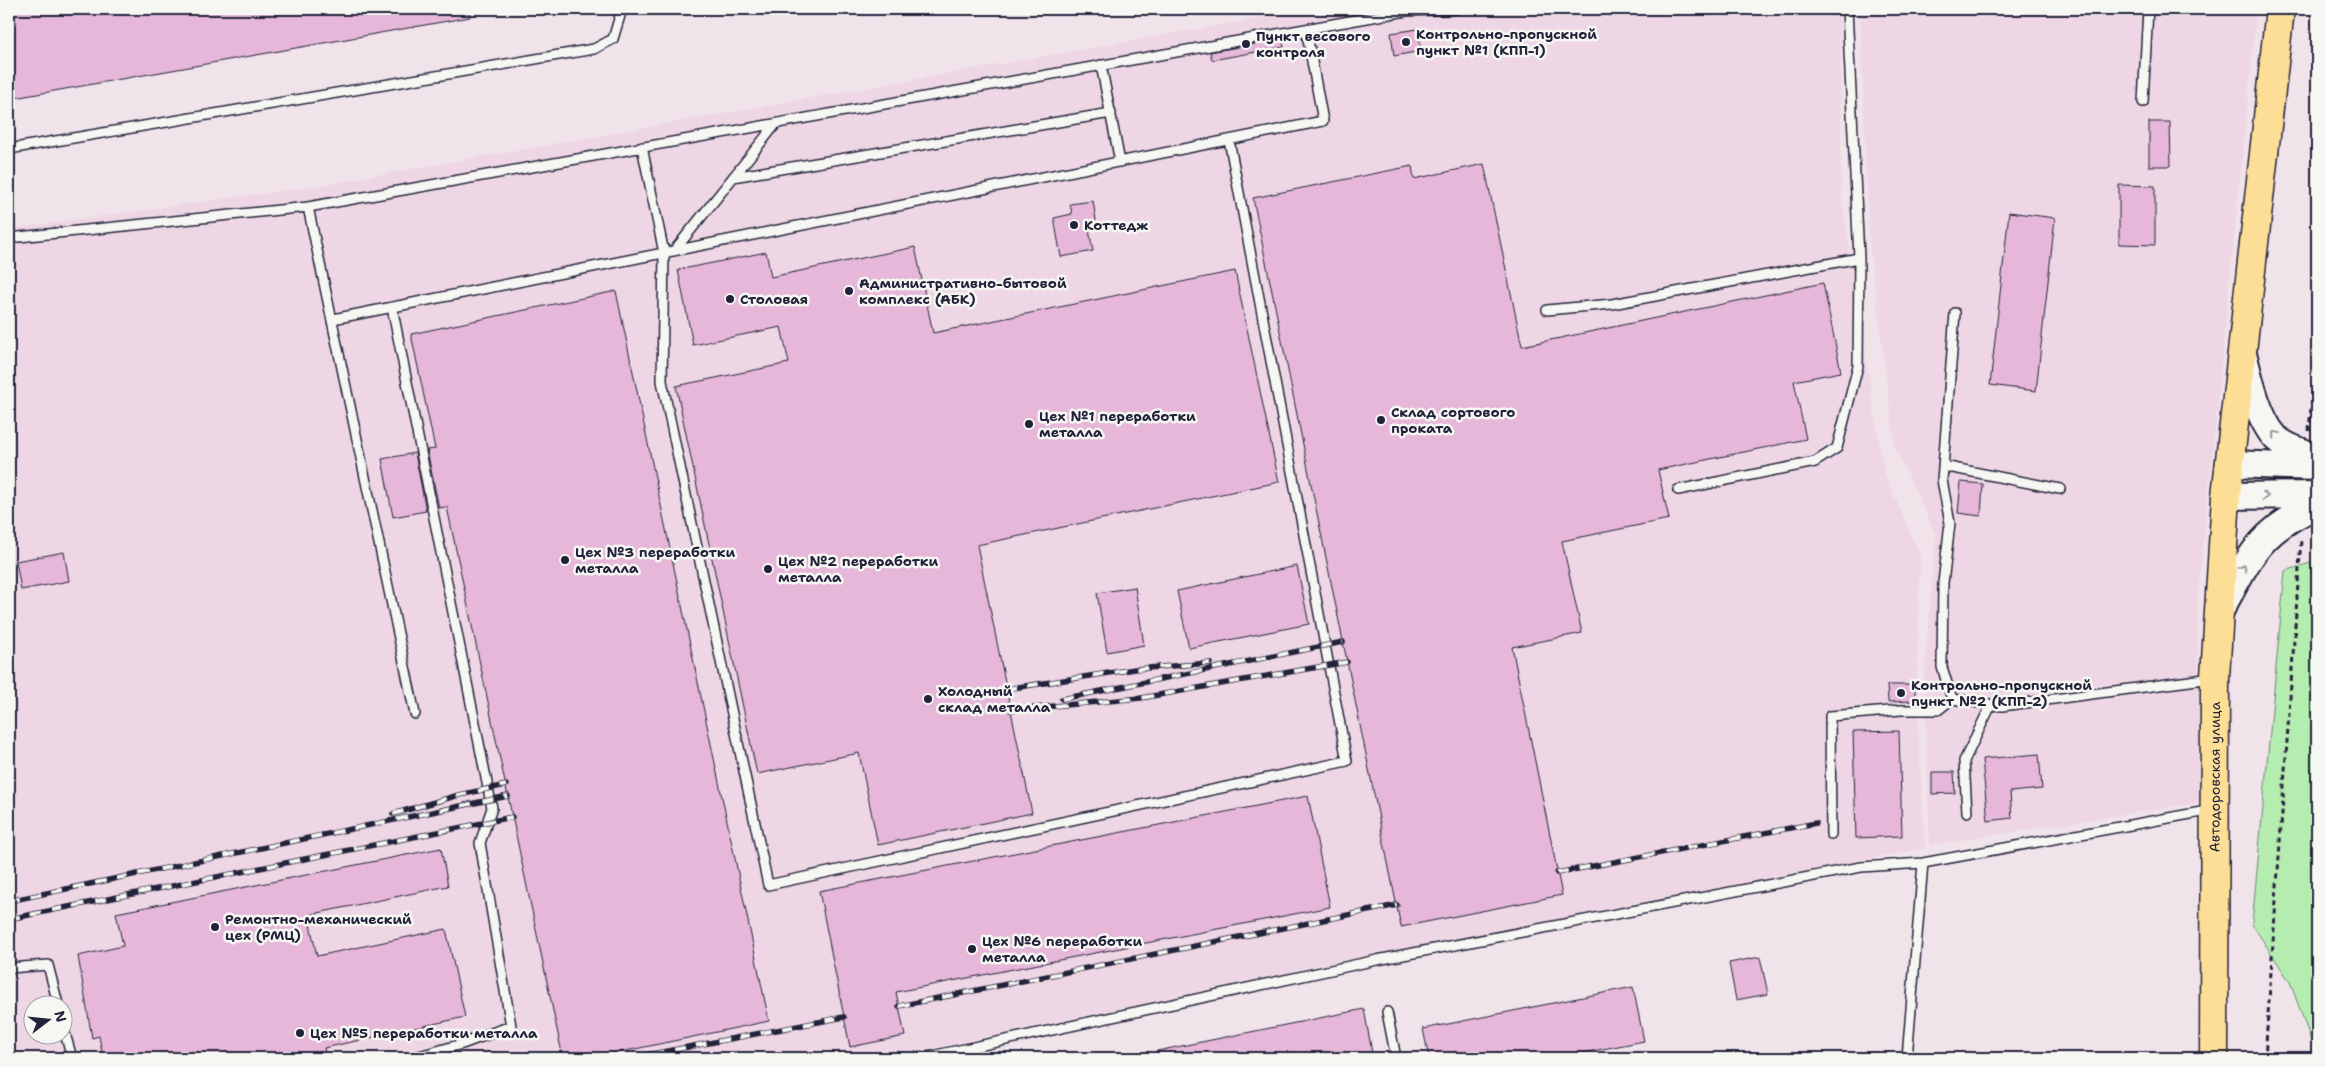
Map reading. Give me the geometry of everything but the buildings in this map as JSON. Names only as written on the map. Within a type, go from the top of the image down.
[{"type":"main road","name":"Автодоровская улица","points":[[2214,1058],[2215,677],[2226,496],[2280,9]]},
{"type":"main road","points":[[2242,350],[2253,393],[2275,437],[2313,464]]},
{"type":"main road","points":[[2230,464],[2313,464]]},
{"type":"main road","points":[[2226,496],[2317,495]]},
{"type":"main road","points":[[2220,611],[2253,550],[2273,529],[2317,505]]},
{"type":"lane","points":[[9,149],[594,49],[613,39],[622,9]]},
{"type":"lane","points":[[9,238],[308,207],[1406,11],[1458,9]]},
{"type":"lane","points":[[1678,490],[1815,462],[1837,448],[1858,366],[1858,258],[1846,9]]},
{"type":"lane","points":[[2144,102],[2148,9]]},
{"type":"lane","points":[[333,319],[1323,121],[1306,29]]},
{"type":"lane","points":[[1101,65],[1120,162]]},
{"type":"lane","points":[[733,177],[1111,113]]},
{"type":"lane","points":[[674,251],[775,125]]},
{"type":"lane","points":[[642,147],[664,253],[662,381],[768,885],[1347,761],[1229,140]]},
{"type":"lane","points":[[308,207],[415,714]]},
{"type":"lane","points":[[1547,310],[1612,304],[1858,258]]},
{"type":"lane","points":[[392,307],[492,808],[480,843],[511,1026],[462,1044],[412,1058]]},
{"type":"lane","points":[[1952,699],[1942,667],[1943,583],[1950,523],[1942,480],[1956,313]]},
{"type":"lane","points":[[1943,466],[2060,489]]},
{"type":"lane","points":[[1832,834],[1830,716],[1901,710],[1938,710],[1952,699],[2002,706],[2215,677]]},
{"type":"lane","points":[[1967,812],[1964,761],[1991,705]]},
{"type":"lane","points":[[922,1058],[1377,960],[1861,867],[1923,863],[2214,809]]},
{"type":"lane","points":[[1907,1058],[1923,863]]},
{"type":"lane","points":[[9,968],[48,965],[55,994]]},
{"type":"lane","points":[[1387,1012],[1396,1058]]},
{"type":"lane","points":[[68,1044],[72,1058]]},
{"type":"path","points":[[2313,464],[2317,342]]},
{"type":"path","points":[[2265,1058],[2301,533]]},
{"type":"shaded area","points":[[1311,9],[1840,9],[1841,194],[1883,469],[1920,556],[1917,702],[1925,848],[1341,961],[888,1058],[9,1058],[9,229],[322,185]]},
{"type":"shaded area","points":[[1860,9],[2257,9],[2197,606],[2201,802],[1930,845],[1924,677],[1936,535],[1895,447],[1869,241]]},
{"type":"green space","points":[[2317,561],[2317,1057],[2290,982],[2252,924],[2285,571]]},
{"type":"railway","points":[[1062,699],[1343,642]]},
{"type":"railway","points":[[1011,710],[1141,698],[1347,662]]},
{"type":"railway","points":[[1006,689],[1135,669],[1210,663]]},
{"type":"railway","points":[[393,814],[459,795],[506,785]]},
{"type":"railway","points":[[9,901],[508,796]]},
{"type":"railway","points":[[9,919],[512,817]]},
{"type":"railway","points":[[1557,873],[1816,823]]},
{"type":"railway","points":[[899,1006],[1397,905]]},
{"type":"railway","points":[[631,1058],[844,1017]]},
{"type":"place","name":"Контрольно-пропускной пункт №1 (КПП-1)","points":[[1406,42]]},
{"type":"place","name":"Пункт весового контроля","points":[[1246,44]]},
{"type":"place","name":"Коттедж","points":[[1074,225]]},
{"type":"place","name":"Административно-бытовой комплекс (АБК)","points":[[849,291]]},
{"type":"place","name":"Столовая","points":[[730,299]]},
{"type":"place","name":"Склад сортового проката","points":[[1381,420]]},
{"type":"place","name":"Цех №1 переработки металла","points":[[1029,424]]},
{"type":"place","name":"Цех №3 переработки металла","points":[[565,560]]},
{"type":"place","name":"Цех №2 переработки металла","points":[[768,569]]},
{"type":"place","name":"Контрольно-пропускной пункт №2 (КПП-2)","points":[[1901,693]]},
{"type":"place","name":"Холодный склад металла","points":[[928,699]]},
{"type":"place","name":"Ремонтно-механический цех (РМЦ)","points":[[215,927]]},
{"type":"place","name":"Цех №6 переработки металла","points":[[972,949]]},
{"type":"place","name":"Цех №5 переработки металла","points":[[300,1033]]}]
